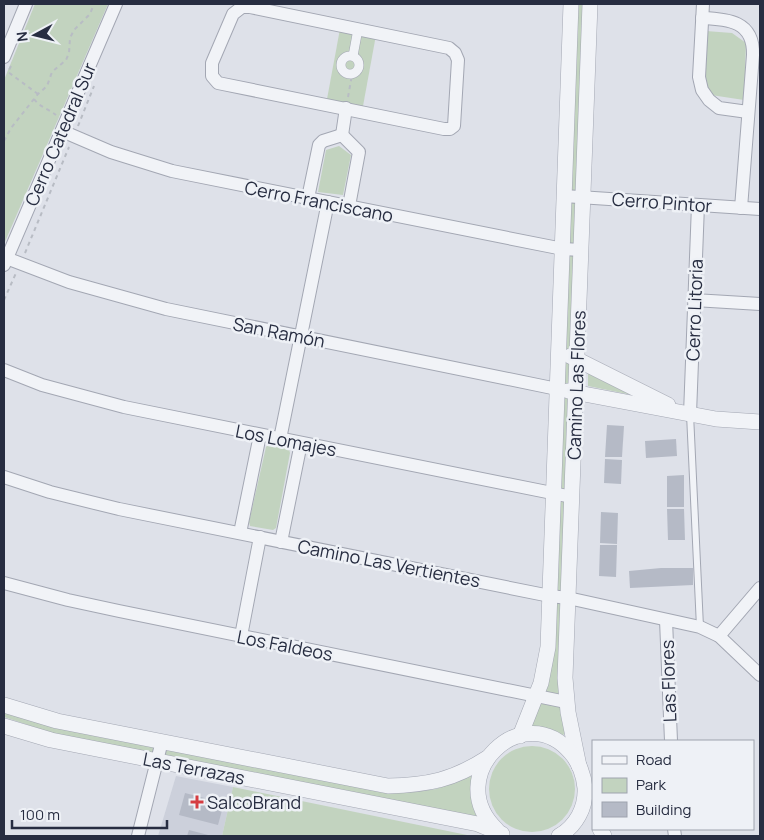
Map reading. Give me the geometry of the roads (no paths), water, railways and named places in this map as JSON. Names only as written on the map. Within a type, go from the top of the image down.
[{"type":"street","name":"Cerro Catedral Sur","points":[[5,261],[116,4]]},
{"type":"street","name":"Camino Las Flores","points":[[520,736],[536,696],[547,659],[571,4]]},
{"type":"street","name":"Camino Las Flores","points":[[585,798],[583,776],[579,766],[566,702],[565,678],[590,4]]},
{"type":"street","points":[[703,4],[699,77],[702,90],[709,100],[719,108],[748,112]]},
{"type":"street","points":[[4,57],[21,7]]},
{"type":"street","points":[[242,7],[250,7],[445,46],[452,50],[458,60],[455,123],[450,129],[346,108],[222,84],[214,80],[211,67],[232,14],[242,7]]},
{"type":"street","points":[[702,18],[731,21],[743,27],[750,38],[753,55],[741,208]]},
{"type":"street","points":[[354,56],[346,57],[340,65],[344,72],[352,75],[359,67],[358,61],[354,56],[358,29]]},
{"type":"street","points":[[342,135],[346,108]]},
{"type":"street","name":"Cerro Franciscano","points":[[64,127],[74,137],[110,152],[172,171],[563,249],[581,250]]},
{"type":"street","points":[[308,198],[319,145],[323,141],[342,135]]},
{"type":"street","points":[[342,135],[359,152],[349,206]]},
{"type":"street","name":"Cerro Pintor","points":[[564,196],[760,209]]},
{"type":"street","points":[[280,439],[328,202]]},
{"type":"street","name":"Cerro Litoria","points":[[686,414],[698,205]]},
{"type":"street","name":"San Ramón","points":[[5,261],[20,263],[69,282],[166,309],[557,389]]},
{"type":"street","points":[[694,300],[760,304]]},
{"type":"street","points":[[558,352],[578,359],[686,414]]},
{"type":"street","name":"Los Lomajes","points":[[4,370],[42,384],[105,402],[572,497]]},
{"type":"street","points":[[557,389],[716,419],[760,422]]},
{"type":"street","points":[[240,533],[260,435]]},
{"type":"street","points":[[281,542],[301,443]]},
{"type":"street","name":"Camino Las Vertientes","points":[[4,477],[50,492],[102,505],[678,621],[700,627],[719,636],[760,675]]},
{"type":"street","points":[[242,636],[260,538]]},
{"type":"street","name":"Los Faldeos","points":[[4,583],[68,600],[566,702]]},
{"type":"street","points":[[719,636],[760,588]]},
{"type":"street","name":"Las Flores","points":[[666,620],[671,740]]},
{"type":"street","name":"Las Terrazas","points":[[4,705],[57,721],[388,786],[436,781],[454,776],[487,758],[498,746],[520,736]]},
{"type":"street","name":"Las Terrazas","points":[[4,726],[51,740],[478,824],[504,835]]},
{"type":"street","points":[[520,736],[530,734],[550,738],[568,749],[579,766]]},
{"type":"street","points":[[138,836],[162,741]]},
{"type":"street","points":[[487,758],[479,776],[479,800],[485,816],[504,835]]},
{"type":"street","points":[[313,791],[317,772]]},
{"type":"street","points":[[585,798],[592,811]]},
{"type":"street","points":[[559,836],[568,830],[578,818],[585,798]]},
{"type":"lane","points":[[686,414],[700,627]]},
{"type":"place","name":"SalcoBrand","points":[[197,802]]}]
